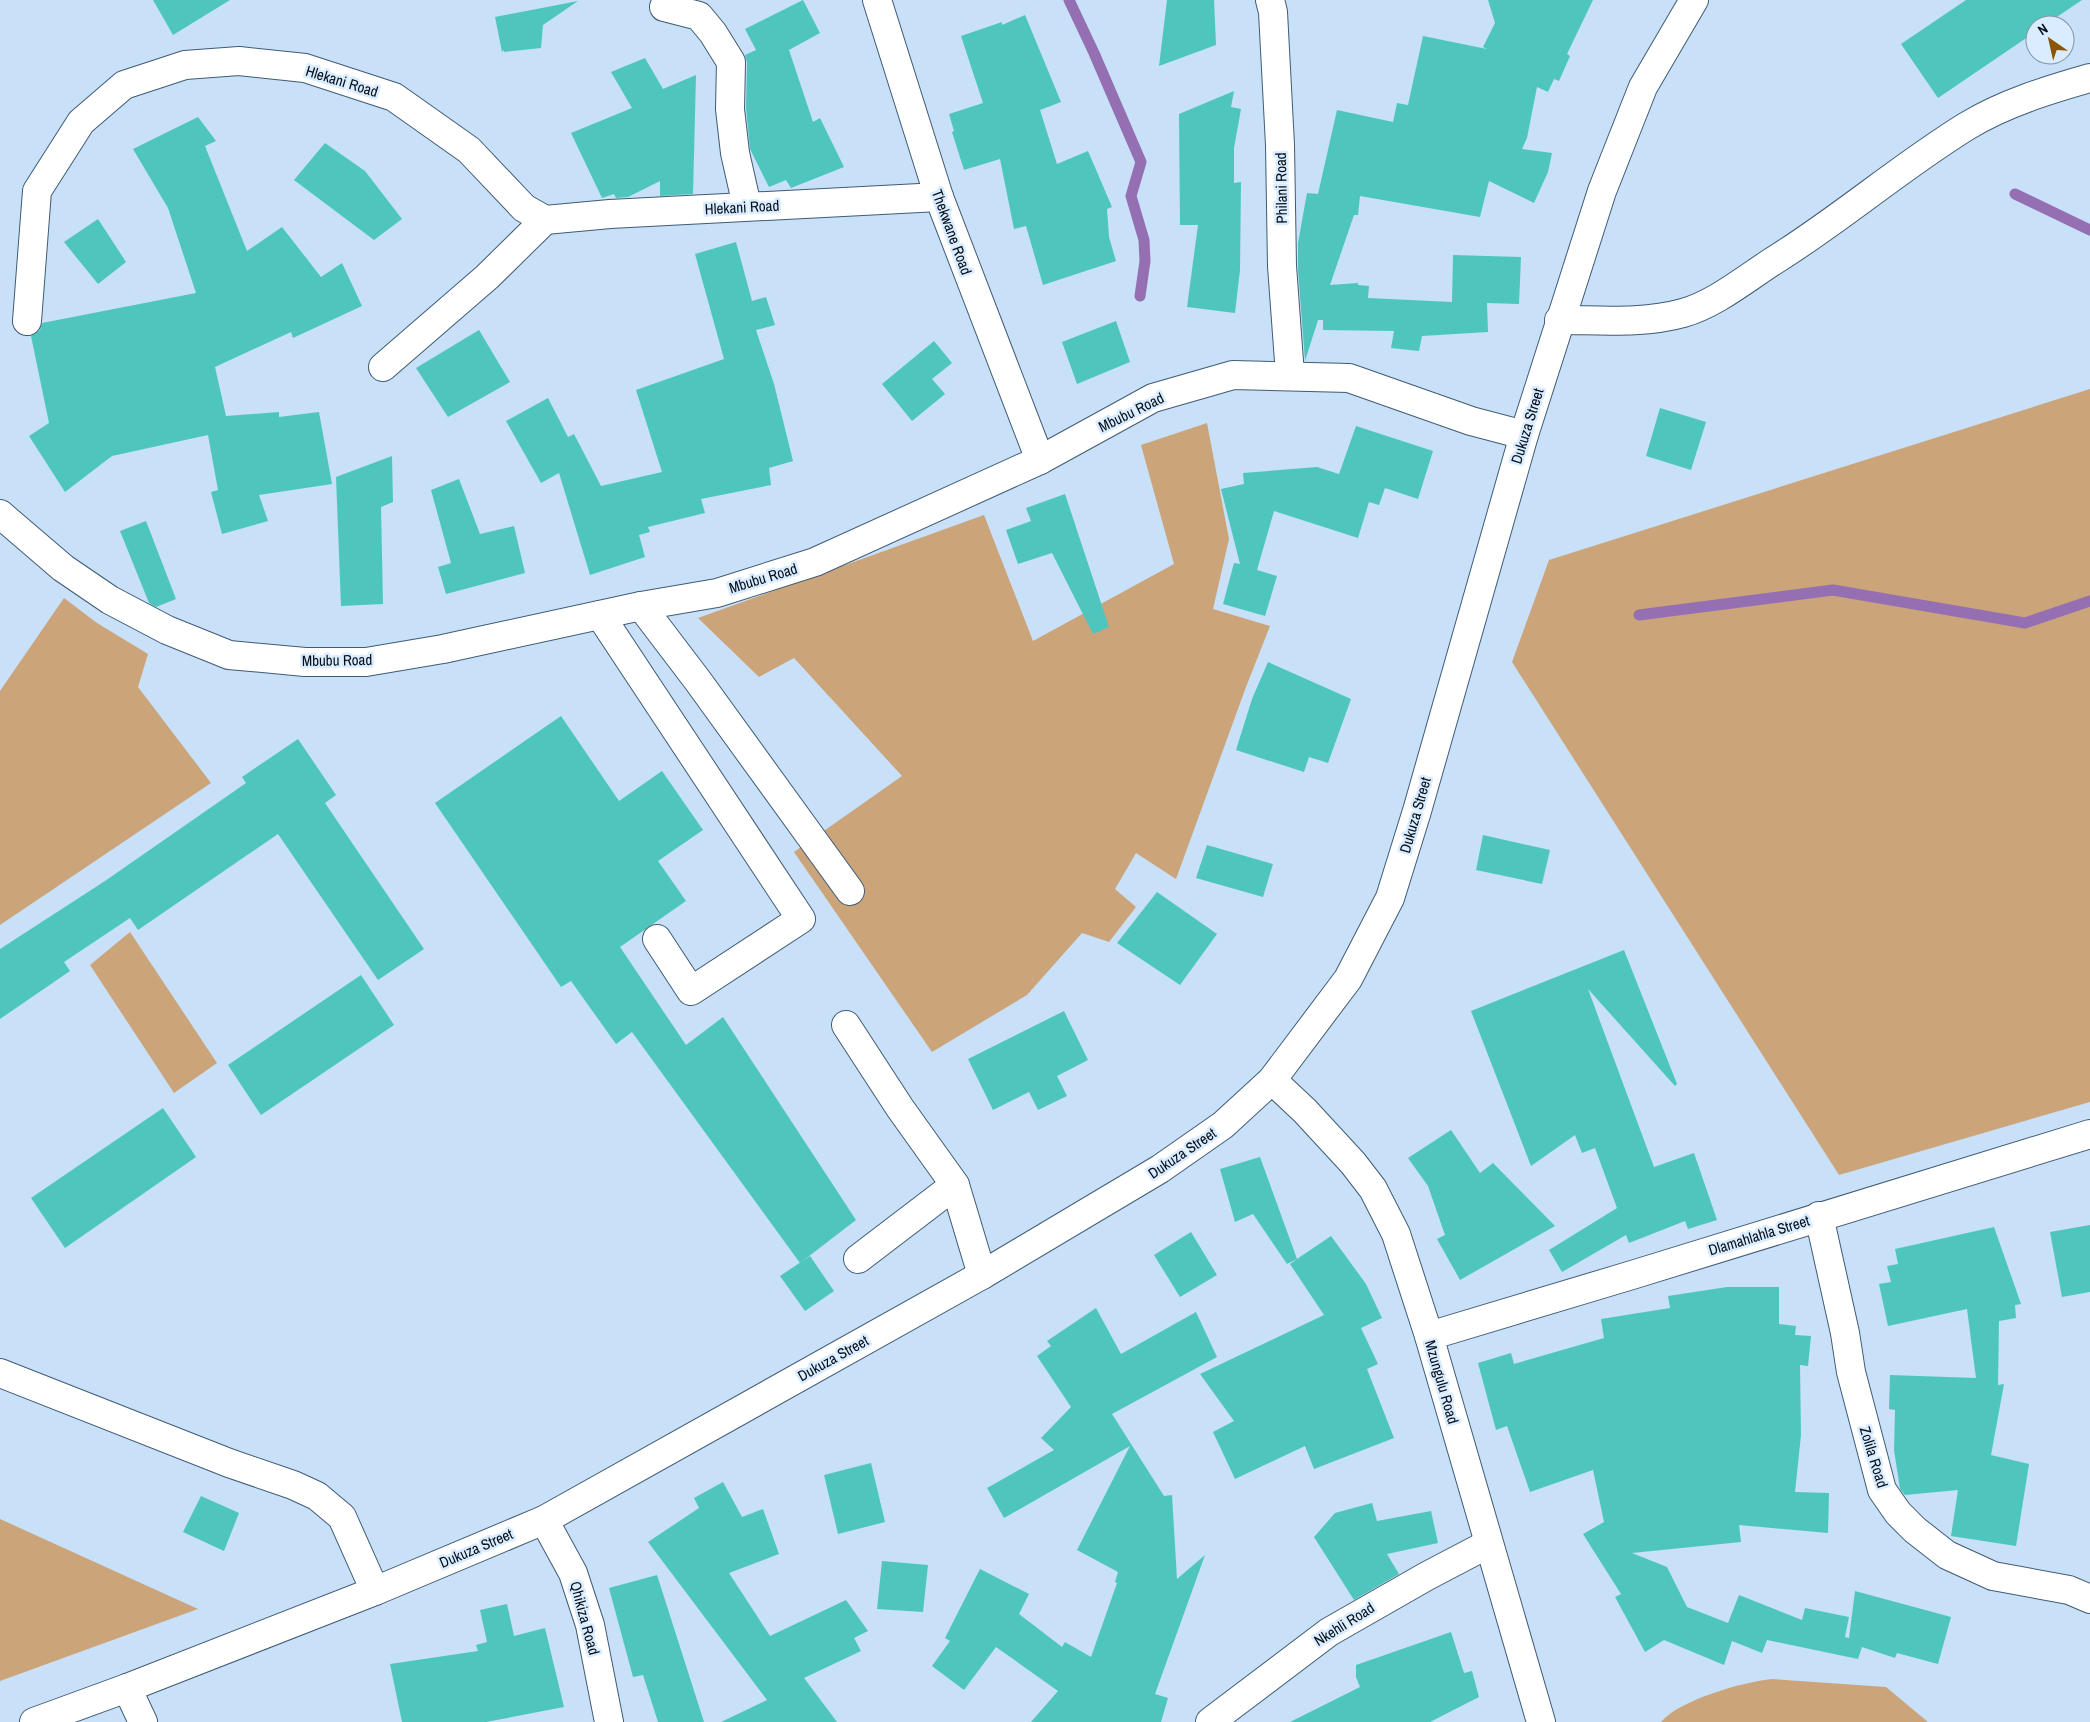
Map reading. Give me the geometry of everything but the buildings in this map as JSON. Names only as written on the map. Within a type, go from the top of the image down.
[{"type":"street","name":"Thekwane Road","points":[[877,0],[939,196],[1040,460]]},
{"type":"street","name":"Philani Road","points":[[1270,0],[1280,145],[1282,266],[1290,376]]},
{"type":"street","name":"Dukuza Street","points":[[34,1722],[128,1688],[375,1590],[544,1520],[982,1274],[1160,1169],[1223,1125],[1272,1080],[1348,979],[1390,898],[1417,811],[1524,435],[1559,320],[1602,191],[1643,87],[1694,0]]},
{"type":"street","points":[[664,7],[698,16],[713,33],[731,62],[730,109],[734,153],[747,206]]},
{"type":"street","name":"Hlekani Road","points":[[27,321],[37,191],[81,122],[124,85],[184,65],[239,61],[305,68],[394,97],[469,150],[524,208],[545,220],[610,214],[939,196]]},
{"type":"street","points":[[1559,320],[1653,319],[1691,310],[1712,300],[1796,246],[1968,126],[2004,107],[2036,94],[2090,78]]},
{"type":"street","points":[[383,367],[487,276],[545,220]]},
{"type":"street","name":"Mbubu Road","points":[[0,514],[63,568],[110,600],[167,630],[229,655],[305,662],[366,662],[443,649],[641,606],[717,593],[815,562],[1040,460],[1153,398],[1233,375],[1349,378],[1471,421],[1524,435]]},
{"type":"street","points":[[641,606],[698,681],[850,891]]},
{"type":"street","points":[[600,615],[801,919],[691,991],[657,939]]},
{"type":"street","points":[[846,1025],[900,1108],[954,1185],[982,1274]]},
{"type":"street","name":"Mzungulu Road","points":[[1272,1080],[1305,1111],[1353,1163],[1373,1189],[1396,1234],[1428,1336],[1541,1722]]},
{"type":"street","name":"Dlamahlahla Street","points":[[1428,1336],[2090,1134]]},
{"type":"street","points":[[858,1259],[954,1185]]},
{"type":"street","name":"Zolila Road","points":[[1819,1216],[1851,1372],[1882,1490],[1898,1512],[1915,1530],[1947,1555],[1993,1576],[2069,1590],[2090,1599]]},
{"type":"street","points":[[0,1373],[317,1496],[342,1517],[375,1590]]},
{"type":"street","name":"Qhikiza Road","points":[[544,1520],[573,1573],[590,1625],[609,1722]]},
{"type":"street","name":"Nkehli Road","points":[[1210,1722],[1329,1632],[1427,1576],[1488,1544]]},
{"type":"street","points":[[128,1688],[143,1722]]},
{"type":"shaded area","points":[[2090,389],[2090,1102],[1839,1175],[1512,662],[1549,560]]},
{"type":"shaded area","points":[[1207,423],[1229,539],[1213,609],[1270,626],[1176,879],[1136,853],[1115,889],[1136,907],[1109,942],[1082,933],[1027,995],[932,1052],[794,852],[902,776],[794,658],[759,677],[698,618],[984,515],[1033,641],[1174,564],[1141,445]]},
{"type":"shaded area","points":[[64,598],[97,623],[148,654],[138,687],[211,783],[0,925],[0,691]]},
{"type":"shaded area","points":[[130,932],[217,1063],[174,1093],[90,965]]},
{"type":"shaded area","points":[[0,1519],[198,1609],[0,1681]]},
{"type":"shaded area","points":[[1772,1679],[1886,1687],[1928,1722],[1661,1722],[1682,1706],[1712,1693]]},
{"type":"waterway","points":[[1069,0],[1141,162],[1131,196],[1144,240],[1145,261],[1140,296]]},
{"type":"waterway","points":[[2015,194],[2090,230]]},
{"type":"waterway","points":[[1639,615],[1833,590],[2025,623],[2090,601]]}]
